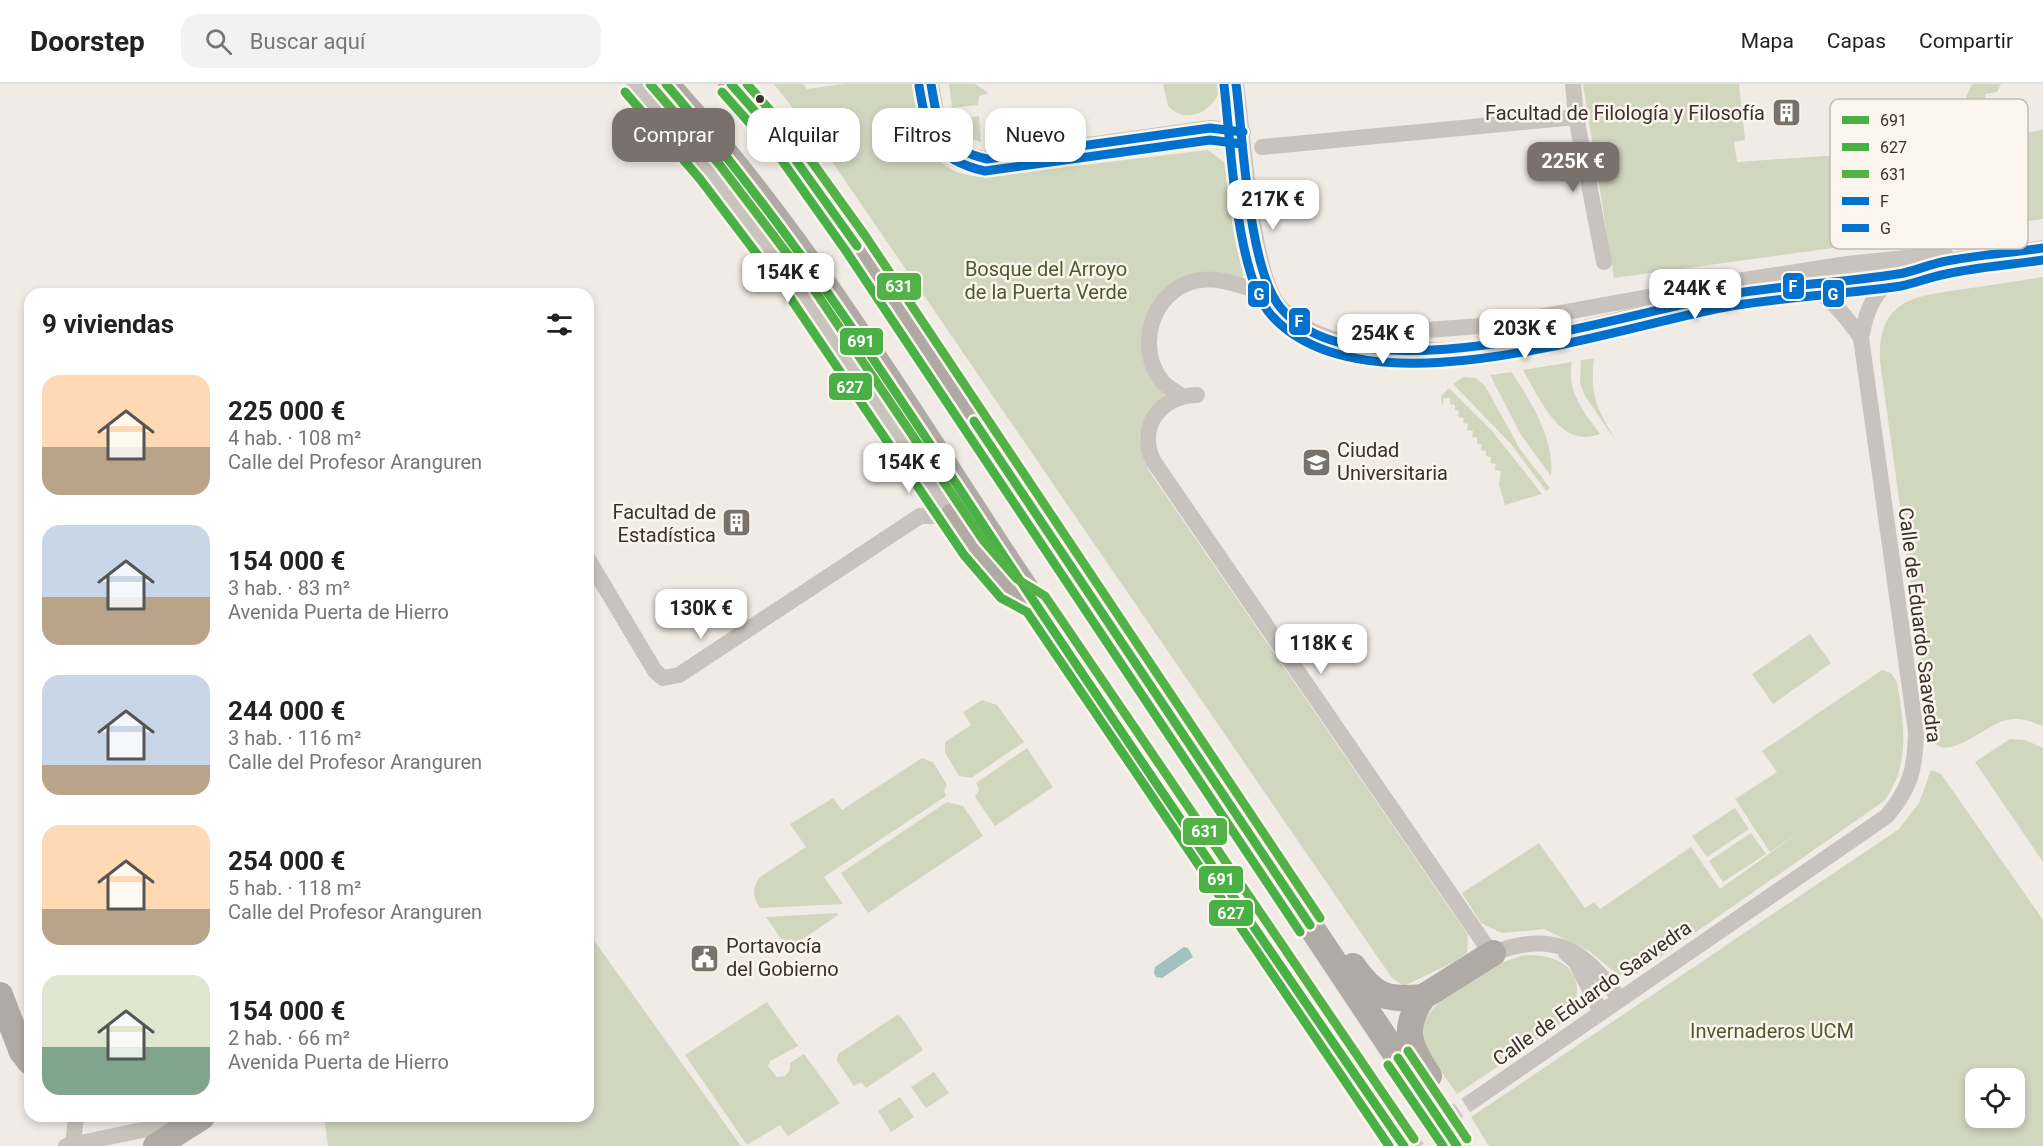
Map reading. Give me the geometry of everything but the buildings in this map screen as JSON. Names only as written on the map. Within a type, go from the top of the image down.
[{"type":"highway","points":[[666,84],[730,156],[821,279],[1035,603],[1404,1146]]},
{"type":"highway","points":[[731,84],[787,148],[856,244],[1215,779],[1457,1146]]},
{"type":"highway","points":[[953,516],[973,547],[1009,589],[1035,603]]},
{"type":"highway","points":[[1215,779],[1236,795],[1370,989],[1390,998],[1423,997],[1492,953]]},
{"type":"highway","points":[[0,995],[24,1054]]},
{"type":"highway","points":[[1423,997],[1409,1025],[1412,1048],[1475,1146]]},
{"type":"highway","points":[[156,1146],[192,1122]]},
{"type":"street","points":[[634,84],[710,171],[801,292],[953,516]]},
{"type":"street","points":[[931,84],[939,127],[948,143],[966,156],[987,159],[1210,128],[1243,132]]},
{"type":"street","points":[[1236,84],[1259,255],[1272,295],[1291,317],[1308,330],[1334,340],[1357,345],[1399,350],[1467,350],[1516,344],[1577,332],[1728,295],[1903,273],[1942,262],[2043,248]]},
{"type":"street","points":[[1573,84],[1576,117],[1604,262]]},
{"type":"street","points":[[1262,147],[1576,117]]},
{"type":"street","points":[[1308,330],[1347,336],[1494,326],[1669,292],[1935,253],[1988,256]]},
{"type":"street","name":"Calle de Eduardo Saavedra","points":[[1474,1100],[1887,816],[1906,790],[1912,775],[1916,732],[1861,338],[1868,307],[1874,296],[1890,280],[1903,273]]},
{"type":"street","points":[[1770,277],[1787,278],[1808,286],[1840,310],[1861,338]]},
{"type":"street","points":[[1272,295],[1210,279],[1195,281],[1168,296],[1159,306],[1148,339],[1155,370],[1163,382],[1189,395],[1160,410],[1150,426],[1146,442],[1154,462],[1492,953],[1519,946],[1566,947],[1580,954],[1600,972],[1619,999]]},
{"type":"street","points":[[920,516],[926,499],[927,478]]},
{"type":"street","points":[[594,570],[655,671],[663,678],[679,675],[920,516],[953,516]]},
{"type":"street","points":[[1552,945],[1576,962],[1601,1012]]},
{"type":"street","points":[[75,1122],[69,1145],[174,1122]]},
{"type":"green space","name":"Bosque del Arroyo de la Puerta Verde","points":[[774,84],[803,84],[807,89],[845,84],[914,84],[918,108],[872,108],[872,162],[942,162],[965,174],[985,177],[1208,150],[1225,163],[1244,274],[1242,278],[1196,276],[1144,332],[1169,395],[1150,413],[1141,428],[1140,437],[1144,458],[1149,471],[1468,935],[1467,953],[1456,961],[1404,986],[1392,978],[832,162],[860,162],[860,108],[793,108]]},
{"type":"green space","points":[[949,84],[975,84],[989,93],[979,96],[978,105],[952,108]]},
{"type":"green space","points":[[1163,84],[1220,84],[1214,101],[1208,107],[1193,115],[1184,115],[1168,106]]},
{"type":"green space","points":[[1583,84],[1739,84],[1745,140],[1734,142],[1737,162],[1830,156],[1830,248],[1614,278]]},
{"type":"green space","points":[[1972,84],[2001,84],[1997,92],[1985,94],[1986,99],[1965,99]]},
{"type":"green space","points":[[979,116],[981,142],[973,139],[973,117]]},
{"type":"green space","points":[[2043,130],[2043,219],[2028,221],[2028,132]]},
{"type":"green space","points":[[2043,277],[2043,726],[2030,721],[2012,719],[1999,723],[1957,745],[1939,746],[1932,740],[1880,361],[1881,340],[1885,325],[1893,313],[1903,304],[1915,299],[1930,294]]},
{"type":"green space","points":[[1594,359],[1594,394],[1618,444],[1585,396],[1580,383],[1581,360]]},
{"type":"green space","points":[[1572,362],[1574,392],[1600,434],[1586,437],[1573,435],[1563,428],[1544,407],[1523,370]]},
{"type":"green space","points":[[1511,372],[1540,421],[1549,449],[1551,476],[1521,435],[1490,375]]},
{"type":"green space","points":[[1464,377],[1476,378],[1485,386],[1520,449],[1550,488],[1546,491],[1511,444],[1453,384]]},
{"type":"green space","points":[[1449,388],[1492,431],[1542,494],[1505,505],[1499,484],[1501,471],[1495,470],[1496,464],[1490,463],[1491,457],[1486,456],[1486,451],[1481,450],[1482,445],[1477,443],[1477,438],[1472,437],[1473,431],[1467,430],[1468,424],[1463,423],[1464,418],[1458,417],[1459,411],[1455,410],[1455,405],[1450,404],[1450,398],[1444,398],[1442,407],[1441,396]]},
{"type":"green space","points":[[1810,634],[1831,663],[1773,704],[1752,674]]},
{"type":"green space","points":[[1882,670],[1891,673],[1897,682],[1903,729],[1902,759],[1893,787],[1884,801],[1636,974],[1618,975],[1589,951],[1544,929],[1502,933],[1493,929],[1481,923],[1462,893],[1539,843],[1585,908],[1594,902],[1600,909],[1691,847],[1720,889],[1801,831],[1770,852],[1735,799],[1777,772],[1762,751]]},
{"type":"green space","points":[[982,700],[997,705],[1024,742],[971,778],[959,776],[945,753],[945,742],[971,725],[963,712]]},
{"type":"green space","points":[[2010,739],[2025,740],[2043,748],[2043,862],[1975,762]]},
{"type":"green space","points":[[1027,748],[1053,787],[995,826],[975,797],[979,790],[976,783]]},
{"type":"green space","points":[[922,758],[933,762],[947,785],[944,790],[946,796],[824,877],[843,904],[760,908],[754,892],[760,877],[806,847],[790,824],[833,798],[842,810]]},
{"type":"green space","name":"Invernaderos UCM","points":[[1931,770],[1941,774],[2043,920],[2043,1146],[1489,1146],[1471,1117],[1899,829],[1919,803]]},
{"type":"green space","points":[[947,802],[963,806],[983,836],[868,913],[841,873]]},
{"type":"green space","points":[[1735,808],[1749,829],[1707,857],[1692,836]]},
{"type":"green space","points":[[1751,833],[1766,854],[1723,882],[1709,861]]},
{"type":"green space","points":[[837,913],[838,915],[788,949],[766,917]]},
{"type":"green space","points":[[594,940],[741,1146],[328,1146],[325,1122],[594,1122]]},
{"type":"green space","points":[[1525,955],[1553,959],[1564,964],[1571,971],[1576,980],[1577,992],[1575,1004],[1568,1019],[1457,1094],[1435,1063],[1431,1065],[1420,1028],[1439,1002],[1465,981],[1495,966]]},
{"type":"green space","points":[[767,1002],[798,1046],[770,1061],[768,1066],[777,1077],[785,1076],[790,1070],[790,1063],[804,1054],[840,1103],[788,1136],[780,1125],[747,1145],[685,1055]]},
{"type":"green space","points":[[897,1015],[901,1017],[923,1050],[866,1088],[861,1082],[854,1086],[837,1061],[838,1054]]},
{"type":"green space","points":[[934,1072],[949,1093],[926,1108],[911,1087]]},
{"type":"green space","points":[[900,1097],[914,1117],[891,1132],[878,1111]]},
{"type":"water","points":[[1184,947],[1188,948],[1193,957],[1162,978],[1156,977],[1155,967]]},
{"type":"tunnel","points":[[1406,1146],[1474,1100]]},
{"type":"transit line","name":"631","points":[[650,84],[719,164],[811,285],[983,540],[1017,579],[1045,596],[1414,1139]]},
{"type":"transit line","name":"691","points":[[666,84],[715,142],[806,262],[1404,1146]]},
{"type":"transit line","name":"691","points":[[731,84],[787,148],[857,246]]},
{"type":"transit line","name":"631","points":[[747,84],[797,141],[866,237],[1320,918]]},
{"type":"transit line","name":"F","points":[[931,84],[936,112],[944,134],[960,149],[987,159],[1210,128],[1243,132]]},
{"type":"transit line","name":"F","points":[[1236,84],[1254,233],[1269,288],[1280,307],[1317,335],[1368,348],[1429,350],[1494,344],[1561,332],[1726,295],[1898,274],[1936,263],[2043,248]]},
{"type":"transit line","name":"G","points":[[1224,85],[1242,240],[1260,297],[1272,316],[1314,346],[1367,360],[1428,363],[1494,357],[1560,345],[1731,306],[1901,286],[1940,275],[2043,260]]},
{"type":"transit line","name":"G","points":[[919,86],[925,118],[943,152],[954,160],[985,171],[1210,140],[1242,144]]},
{"type":"transit line","name":"627","points":[[625,92],[700,179],[791,299],[964,555],[1001,598],[1027,612],[1389,1146]]},
{"type":"transit line","name":"627","points":[[722,92],[778,155],[846,251],[1300,932]]},
{"type":"transit line","name":"691","points":[[974,421],[1310,925]]},
{"type":"transit line","name":"631","points":[[1408,1051],[1467,1139]]},
{"type":"transit line","name":"691","points":[[1398,1058],[1457,1146]]},
{"type":"transit line","name":"627","points":[[1388,1065],[1443,1146]]},
{"type":"place","name":"Facultad de Filología y Filosofía","points":[[1786,113]]},
{"type":"place","name":"Ciudad Universitaria","points":[[1316,462]]},
{"type":"place","name":"Facultad de Estadística","points":[[737,523]]},
{"type":"place","name":"Portavocía del Gobierno","points":[[705,958]]}]
